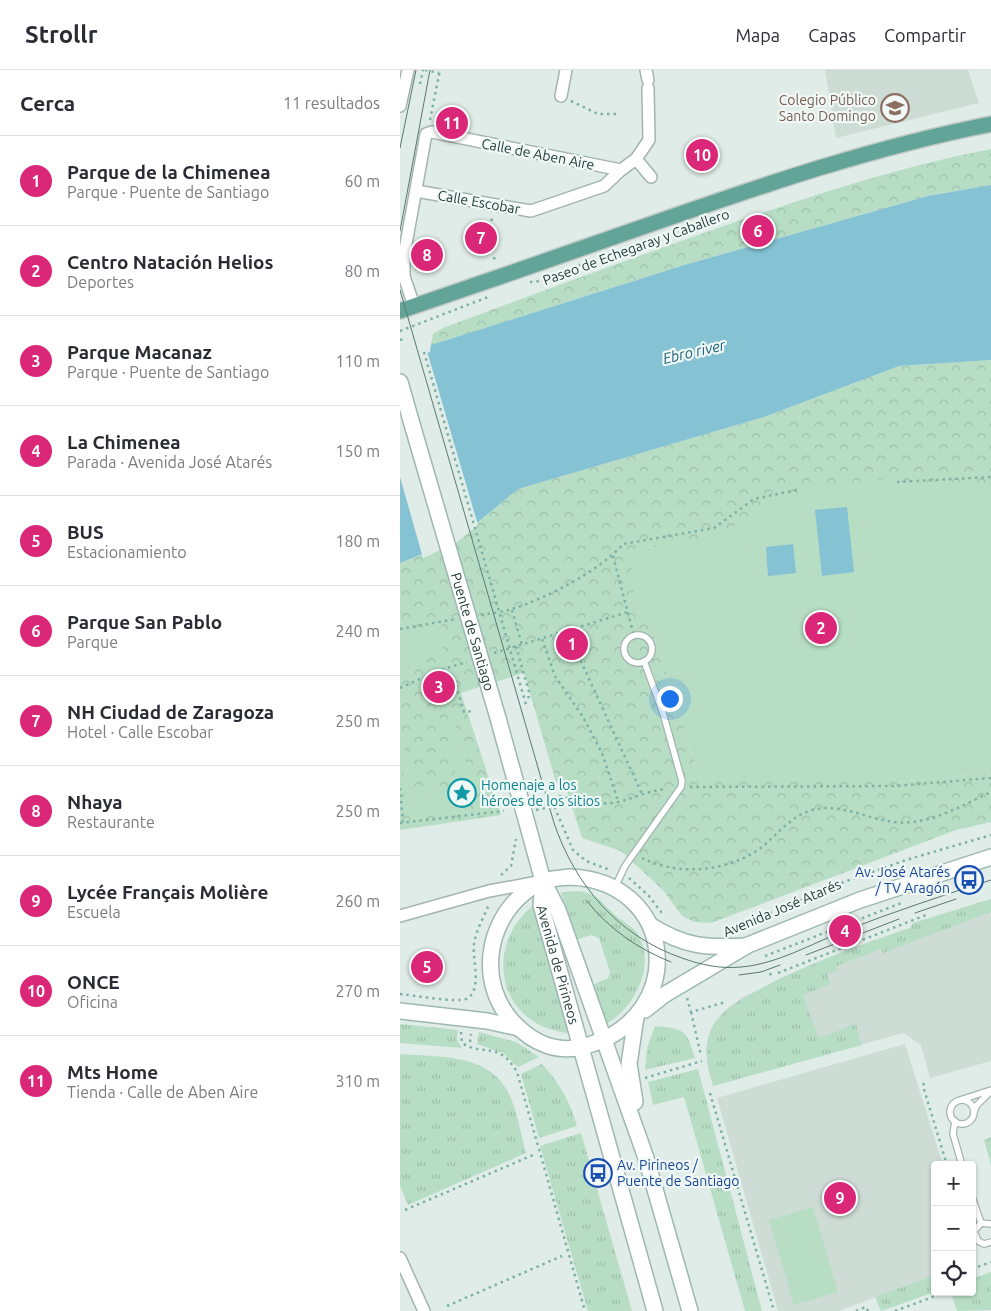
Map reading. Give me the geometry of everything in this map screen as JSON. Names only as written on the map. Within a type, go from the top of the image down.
[{"type":"main road","name":"Paseo de Echegaray y Caballero","points":[[407,309],[723,199],[853,156],[991,124]]},
{"type":"main road","name":"Puente de Santiago","points":[[400,382],[498,718],[543,881]]},
{"type":"main road","name":"Avenida José Atarés","points":[[636,1017],[664,994],[748,945],[860,900],[991,857]]},
{"type":"main road","name":"Avenida de Pirineos","points":[[570,876],[585,877],[615,887],[629,897],[641,910],[650,925],[657,948],[657,973],[653,989],[636,1017],[622,1030],[604,1040],[581,1048],[561,1050],[549,1047],[519,1028],[505,1012],[492,983],[490,955],[492,940],[506,913],[518,898],[543,881],[570,876]]},
{"type":"main road","name":"Avenida de Pirineos","points":[[543,881],[558,910],[646,1158],[690,1311]]},
{"type":"main road","name":"Avenida de Pirineos","points":[[543,881],[541,905],[655,1311]]},
{"type":"main road","name":"Avenida José Atarés","points":[[650,925],[689,945],[708,948],[748,945]]},
{"type":"main road","points":[[400,1012],[487,1020],[519,1028]]},
{"type":"main road","points":[[636,1017],[629,1064],[646,1158]]},
{"type":"street","points":[[400,106],[408,70]]},
{"type":"street","points":[[561,96],[566,70]]},
{"type":"street","points":[[621,170],[636,159],[649,140],[647,79]]},
{"type":"street","points":[[407,309],[403,265],[426,134],[433,133]]},
{"type":"street","name":"Calle de Aben Aire","points":[[433,133],[621,170]]},
{"type":"street","points":[[636,159],[651,177]]},
{"type":"street","name":"Calle Escobar","points":[[416,191],[531,211],[604,186],[621,170]]},
{"type":"street","points":[[400,916],[512,885],[543,881]]},
{"type":"street","points":[[400,1258],[424,1311]]},
{"type":"lane","points":[[634,636],[646,638],[651,644],[652,652],[644,661],[632,661],[626,656],[626,644],[634,636]]},
{"type":"lane","points":[[615,887],[634,854],[681,788],[681,774],[644,661]]},
{"type":"lane","points":[[991,1091],[977,1105],[969,1122],[962,1124],[955,1122],[951,1116],[951,1108],[959,1100],[991,1091]]},
{"type":"lane","points":[[959,1100],[969,1103],[974,1112]]},
{"type":"lane","points":[[955,1122],[953,1134],[961,1161]]},
{"type":"lane","points":[[975,1206],[981,1223]]},
{"type":"lane","points":[[991,1224],[981,1223],[975,1228],[975,1238],[981,1243],[991,1242]]},
{"type":"path","points":[[420,84],[424,70],[440,72],[433,133]]},
{"type":"path","points":[[561,96],[598,114],[620,114]]},
{"type":"path","points":[[491,234],[492,205]]},
{"type":"path","name":"Paseo de Echegaray y Caballero","points":[[529,282],[542,281],[571,271],[587,262]]},
{"type":"path","points":[[400,330],[493,295]]},
{"type":"path","points":[[424,352],[527,708]]},
{"type":"path","points":[[897,482],[991,477]]},
{"type":"path","points":[[477,616],[512,610],[556,591],[613,556],[623,544],[714,528],[754,500],[801,489]]},
{"type":"path","points":[[613,556],[634,636]]},
{"type":"path","points":[[512,610],[522,645]]},
{"type":"path","points":[[488,655],[628,612]]},
{"type":"path","points":[[400,629],[458,619]]},
{"type":"path","points":[[566,631],[642,794]]},
{"type":"path","points":[[542,639],[555,676],[583,717],[602,753],[618,802]]},
{"type":"path","points":[[516,646],[529,692],[529,697],[524,698]]},
{"type":"path","points":[[400,688],[437,671],[469,661]]},
{"type":"path","points":[[456,686],[464,712],[474,711]]},
{"type":"path","points":[[559,796],[582,802],[618,802],[642,794],[681,788],[894,786],[991,778]]},
{"type":"path","points":[[400,788],[402,822],[504,811]]},
{"type":"path","points":[[634,854],[667,867],[690,870],[714,867],[757,850],[792,820],[809,811],[826,808],[840,809],[894,822],[912,823],[943,814],[991,792]]},
{"type":"path","points":[[536,811],[554,806],[572,850],[586,860],[614,871]]},
{"type":"path","name":"Avenida José Atarés","points":[[721,935],[827,888],[906,860],[991,835]]},
{"type":"path","points":[[500,876],[509,870],[511,866],[516,844]]},
{"type":"path","points":[[629,878],[648,896],[669,922]]},
{"type":"path","points":[[765,956],[910,900]]},
{"type":"path","points":[[778,973],[926,915]]},
{"type":"path","points":[[686,993],[702,1056]]},
{"type":"path","points":[[400,994],[463,1000]]},
{"type":"path","points":[[691,1012],[726,1002]]},
{"type":"path","points":[[461,1028],[462,1043],[495,1051],[512,1063],[517,1072],[585,1311]]},
{"type":"path","points":[[642,1080],[702,1062]]},
{"type":"path","points":[[924,1083],[945,1161]]},
{"type":"path","points":[[710,1093],[774,1311]]},
{"type":"path","points":[[405,1210],[533,1154]]},
{"type":"path","points":[[447,1306],[562,1256]]},
{"type":"path","points":[[976,1268],[991,1262]]},
{"type":"path","points":[[895,1311],[935,1296]]},
{"type":"path","points":[[856,1311],[866,1307],[868,1311]]},
{"type":"shaded area","name":"Colegio Público Santo Domingo","points":[[825,70],[968,70],[979,103],[836,138]]},
{"type":"shaded area","points":[[991,899],[991,1061],[930,1078],[921,1045],[903,1033],[713,1086],[706,1049],[708,1038],[713,1025],[725,1010],[743,997],[829,959],[910,928],[913,923]]},
{"type":"shaded area","points":[[905,1044],[942,1161],[931,1161],[931,1276],[839,1311],[778,1311],[717,1098]]},
{"type":"green space","points":[[991,149],[991,185],[928,196],[681,266],[431,345],[433,334],[443,328],[732,223],[828,191],[893,172]]},
{"type":"green space","points":[[991,360],[991,491],[897,495],[896,478],[799,498],[717,538],[627,551],[631,558],[637,591],[634,593],[638,600],[640,615],[647,614],[702,782],[897,782],[991,773],[991,822],[956,830],[711,923],[695,922],[682,916],[663,890],[621,851],[582,838],[566,788],[556,782],[524,673],[461,693],[501,815],[400,830],[400,563],[455,541],[518,489],[764,417],[899,366]]},
{"type":"green space","points":[[897,478],[897,487],[991,485],[991,773],[897,782],[702,782],[647,615],[640,615],[638,600],[633,593],[637,591],[627,551],[707,539],[783,499],[800,495],[802,486]]},
{"type":"green space","points":[[441,624],[447,641],[440,653],[400,666],[400,632]]},
{"type":"green space","points":[[449,703],[474,790],[458,809],[406,816],[400,727],[415,790],[421,792],[427,787],[435,789],[442,785],[450,788],[456,783],[446,707]]},
{"type":"green space","points":[[580,891],[596,897],[633,929],[638,934],[643,946],[645,959],[640,985],[626,1008],[606,1024],[592,985],[608,978],[610,972],[599,938],[591,935],[576,940],[561,892]]},
{"type":"green space","points":[[991,899],[991,912],[883,953],[881,949],[837,966],[838,970],[827,974],[831,984],[803,995],[819,1038],[856,1024],[862,1045],[713,1086],[707,1055],[708,1039],[714,1024],[726,1010],[747,996],[774,982],[835,955],[910,928],[913,923]]},
{"type":"green space","points":[[534,905],[568,1033],[545,1027],[526,1016],[513,1000],[505,982],[503,962],[507,942],[517,922]]},
{"type":"green space","points":[[400,1024],[458,1030],[457,1040],[462,1048],[400,1043]]},
{"type":"green space","points":[[655,1026],[673,1028],[683,1032],[689,1041],[695,1058],[645,1070],[647,1048]]},
{"type":"green space","points":[[479,1032],[516,1042],[539,1057],[518,1067],[503,1053],[477,1044]]},
{"type":"green space","points":[[400,1054],[443,1057],[472,1062],[496,1076],[509,1094],[518,1119],[526,1153],[408,1205],[400,1186]]},
{"type":"green space","points":[[542,1064],[564,1093],[577,1126],[539,1138],[521,1074]]},
{"type":"green space","points":[[698,1069],[762,1311],[745,1311],[684,1097],[653,1105],[648,1082]]},
{"type":"green space","points":[[581,1133],[632,1311],[588,1311],[540,1146]]},
{"type":"green space","points":[[991,1137],[991,1165],[984,1140]]},
{"type":"green space","points":[[813,1207],[838,1292],[794,1305],[769,1220]]},
{"type":"green space","points":[[991,1272],[991,1310],[957,1311],[952,1296],[976,1296],[976,1278]]},
{"type":"green space","points":[[931,1276],[931,1293],[881,1311],[875,1297]]},
{"type":"water","name":"Ebro river","points":[[991,185],[991,360],[899,366],[764,417],[518,489],[455,541],[400,563],[400,361],[430,352],[431,345],[681,266],[928,196]]},
{"type":"water","points":[[847,507],[854,572],[822,576],[815,510]]},
{"type":"water","points":[[793,544],[796,573],[768,576],[766,547]]},
{"type":"pier","points":[[427,351],[478,525],[456,543],[423,558],[400,477],[400,359]]},
{"type":"tram line","points":[[400,148],[416,70]]},
{"type":"tram line","points":[[400,231],[430,70]]},
{"type":"tram line","points":[[400,290],[554,823],[563,846],[587,887],[619,922],[638,936],[682,958],[719,967],[741,967],[781,958],[862,924],[991,880]]},
{"type":"tram line","points":[[915,913],[956,899]]},
{"type":"tram line","points":[[587,901],[605,921],[625,937],[647,951],[671,962]]},
{"type":"tram line","points":[[806,955],[899,919]]},
{"type":"tram line","points":[[739,975],[761,972],[780,965]]},
{"type":"place","name":"Colegio Público Santo Domingo","points":[[895,108]]},
{"type":"place","name":"Mts Home","points":[[452,123]]},
{"type":"place","name":"ONCE","points":[[702,155]]},
{"type":"place","name":"Parque San Pablo","points":[[758,231]]},
{"type":"place","name":"NH Ciudad de Zaragoza","points":[[481,238]]},
{"type":"place","name":"Nhaya","points":[[427,255]]},
{"type":"place","name":"Centro Natación Helios","points":[[821,628]]},
{"type":"place","name":"Parque de la Chimenea","points":[[572,644]]},
{"type":"place","name":"Parque Macanaz","points":[[439,687]]},
{"type":"place","name":"Homenaje a los héroes de los sitios","points":[[462,793]]},
{"type":"place","name":"Av. José Atarés / TV Aragón","points":[[969,880]]},
{"type":"place","name":"La Chimenea","points":[[845,931]]},
{"type":"place","name":"BUS","points":[[427,967]]},
{"type":"place","name":"Av. Pirineos / Puente de Santiago","points":[[598,1173]]},
{"type":"place","name":"Lycée Français Molière","points":[[840,1198]]}]
